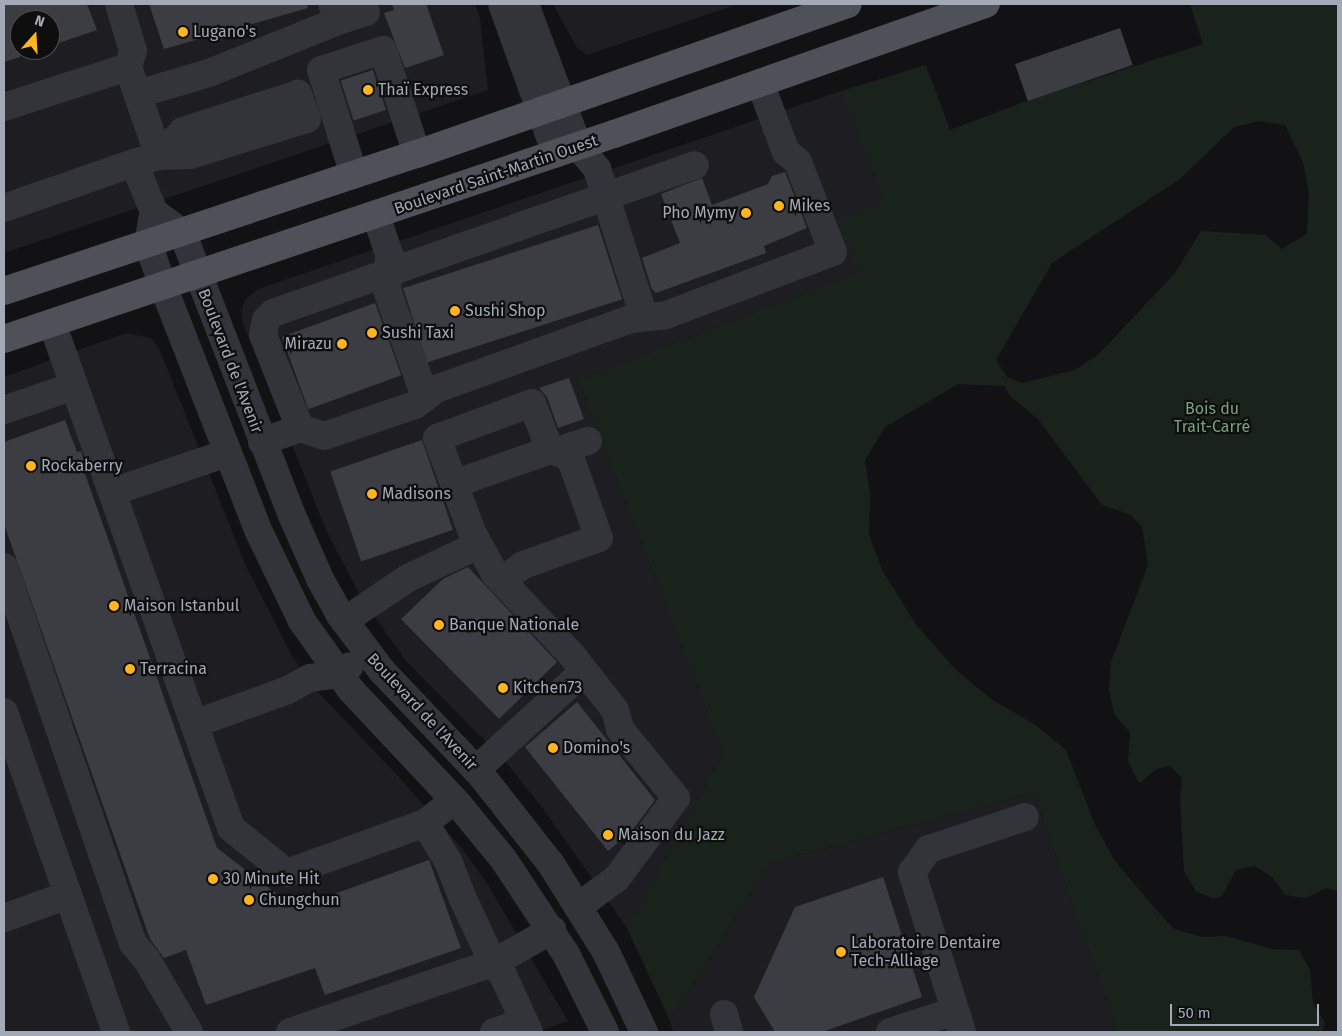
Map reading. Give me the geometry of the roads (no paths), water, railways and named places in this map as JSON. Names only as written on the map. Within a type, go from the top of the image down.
[{"type":"main road","points":[[4,291],[418,154],[848,4]]},
{"type":"main road","name":"Boulevard Saint-Martin Ouest","points":[[4,340],[567,150],[986,4]]},
{"type":"street","points":[[119,4],[133,51],[128,67],[138,94],[154,212],[148,244],[227,453],[288,593],[317,645],[338,674],[386,729],[454,800],[504,860],[552,930],[597,1030]]},
{"type":"street","points":[[138,94],[209,72],[335,12],[366,12],[363,4]]},
{"type":"street","points":[[502,4],[551,107],[567,150],[597,169],[644,318]]},
{"type":"street","points":[[525,4],[551,107]]},
{"type":"street","points":[[354,175],[321,70],[383,50],[418,154]]},
{"type":"street","points":[[4,107],[128,67]]},
{"type":"street","points":[[262,442],[300,428],[324,436],[415,405],[436,389],[630,319],[666,315],[833,252],[798,162],[786,152],[760,83]]},
{"type":"street","points":[[4,208],[147,159]]},
{"type":"street","points":[[300,428],[264,340],[266,320],[278,311],[605,194],[695,165]]},
{"type":"street","points":[[154,212],[182,232]]},
{"type":"street","points":[[376,215],[389,254],[387,290],[425,397]]},
{"type":"street","name":"Boulevard de l'Avenir","points":[[182,232],[196,275],[262,442],[314,565],[344,621],[367,653],[476,770],[536,844],[579,906],[614,966],[644,1032]]},
{"type":"street","points":[[52,323],[231,828],[287,873],[425,823],[454,800]]},
{"type":"street","points":[[4,410],[74,386]]},
{"type":"street","points":[[500,581],[523,565],[599,538],[570,458],[558,453],[532,403],[437,438],[478,545],[500,581],[571,654],[615,710],[620,729],[676,798],[617,878],[579,906]]},
{"type":"street","points":[[454,484],[558,453],[588,440]]},
{"type":"street","points":[[112,492],[227,453]]},
{"type":"street","points":[[344,621],[408,578],[478,545]]},
{"type":"street","points":[[4,567],[133,943],[147,960],[188,1032]]},
{"type":"street","points":[[194,724],[288,690],[310,678],[338,674],[367,653]]},
{"type":"street","points":[[476,770],[584,672]]},
{"type":"street","points":[[4,712],[116,1032]]},
{"type":"street","points":[[890,1032],[959,1022],[912,872],[932,847],[1024,817]]},
{"type":"street","points":[[425,823],[448,861],[492,963],[503,975],[526,1027],[494,1032]]},
{"type":"street","points":[[4,918],[68,895]]},
{"type":"street","points":[[290,1032],[492,963],[552,930]]},
{"type":"place","name":"Lugano's","points":[[183,32]]},
{"type":"place","name":"Thaï Express","points":[[368,90]]},
{"type":"place","name":"Mikes","points":[[779,206]]},
{"type":"place","name":"Pho Mymy","points":[[746,213]]},
{"type":"place","name":"Sushi Shop","points":[[455,311]]},
{"type":"place","name":"Sushi Taxi","points":[[372,333]]},
{"type":"place","name":"Mirazu","points":[[342,344]]},
{"type":"place","name":"Rockaberry","points":[[31,466]]},
{"type":"place","name":"Madisons","points":[[372,494]]},
{"type":"place","name":"Maison Istanbul","points":[[114,606]]},
{"type":"place","name":"Banque Nationale","points":[[439,625]]},
{"type":"place","name":"Terracina","points":[[130,669]]},
{"type":"place","name":"Kitchen73","points":[[503,688]]},
{"type":"place","name":"Domino's","points":[[553,748]]},
{"type":"place","name":"Maison du Jazz","points":[[608,835]]},
{"type":"place","name":"30 Minute Hit","points":[[213,879]]},
{"type":"place","name":"Chungchun","points":[[249,900]]},
{"type":"place","name":"Laboratoire Dentaire Tech-Alliage","points":[[841,952]]},
{"type":"park label","name":"Bois du Trait-Carré","points":[[1212,418]]}]
